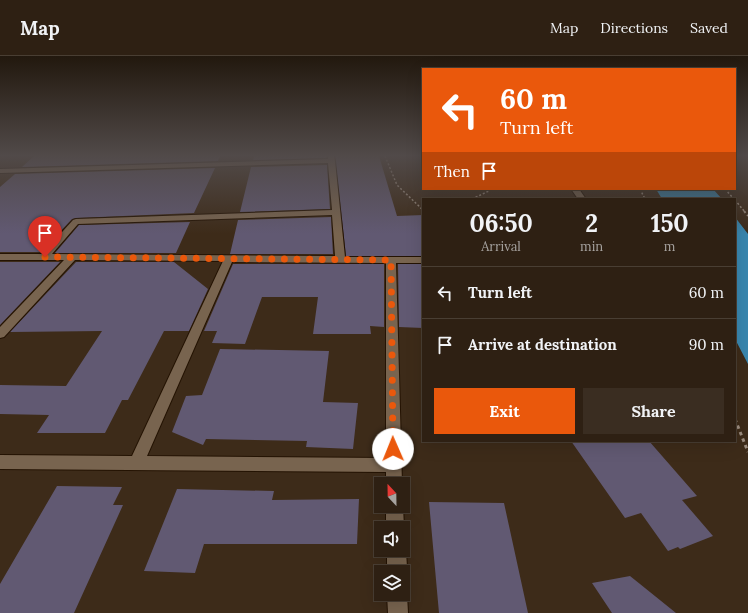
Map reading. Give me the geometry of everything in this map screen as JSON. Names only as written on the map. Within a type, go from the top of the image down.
[{"type":"street","points":[[334,182],[340,260]]},
{"type":"street","points":[[45,257],[76,222],[337,212]]},
{"type":"street","points":[[0,256],[422,260]]},
{"type":"street","points":[[0,334],[73,257]]},
{"type":"street","points":[[136,464],[229,258]]},
{"type":"street","points":[[391,260],[394,477]]},
{"type":"street","points":[[0,462],[394,465]]},
{"type":"street","points":[[397,601],[398,613]]},
{"type":"path","points":[[396,182],[397,185],[422,209]]},
{"type":"path","points":[[474,198],[491,190]]},
{"type":"path","points":[[726,190],[732,198]]},
{"type":"path","points":[[736,202],[748,216]]},
{"type":"path","points":[[736,422],[748,452]]},
{"type":"water","points":[[657,190],[714,190],[721,198],[661,198]]},
{"type":"water","points":[[736,218],[748,234],[748,364],[736,341]]},
{"type":"building","points":[[6,182],[208,182],[194,213],[72,219],[41,252],[0,252],[0,187]]},
{"type":"building","points":[[247,182],[328,182],[330,209],[240,212]]},
{"type":"building","points":[[338,182],[387,182],[397,216],[422,215],[422,256],[346,256]]},
{"type":"building","points":[[331,217],[333,254],[230,254],[238,220]]},
{"type":"building","points":[[190,222],[176,253],[55,253],[79,225]]},
{"type":"building","points":[[0,262],[60,262],[0,325]]},
{"type":"building","points":[[76,262],[174,262],[208,289],[189,331],[164,331],[128,400],[122,400],[105,433],[37,433],[49,415],[0,414],[0,385],[66,386],[102,331],[10,332]]},
{"type":"building","points":[[233,264],[384,264],[384,327],[370,326],[371,334],[313,334],[318,297],[262,297],[245,344],[212,343],[217,331],[204,331]]},
{"type":"building","points":[[398,264],[422,264],[422,328],[399,327]]},
{"type":"building","points":[[220,349],[329,351],[323,402],[358,403],[353,449],[306,447],[307,441],[206,439],[203,445],[172,432],[186,396],[202,395]]},
{"type":"building","points":[[572,442],[650,442],[697,496],[682,500],[713,536],[680,549],[678,547],[668,551],[641,513],[625,518]]},
{"type":"building","points":[[57,486],[122,487],[113,505],[123,505],[74,613],[0,613],[0,584]]},
{"type":"building","points":[[177,489],[274,491],[272,500],[359,499],[357,544],[204,544],[195,573],[144,571]]},
{"type":"building","points":[[429,502],[504,503],[528,613],[439,613]]},
{"type":"building","points":[[630,576],[676,613],[612,613],[592,583]]},
{"type":"route","points":[[45,257],[391,260],[393,449]]}]
